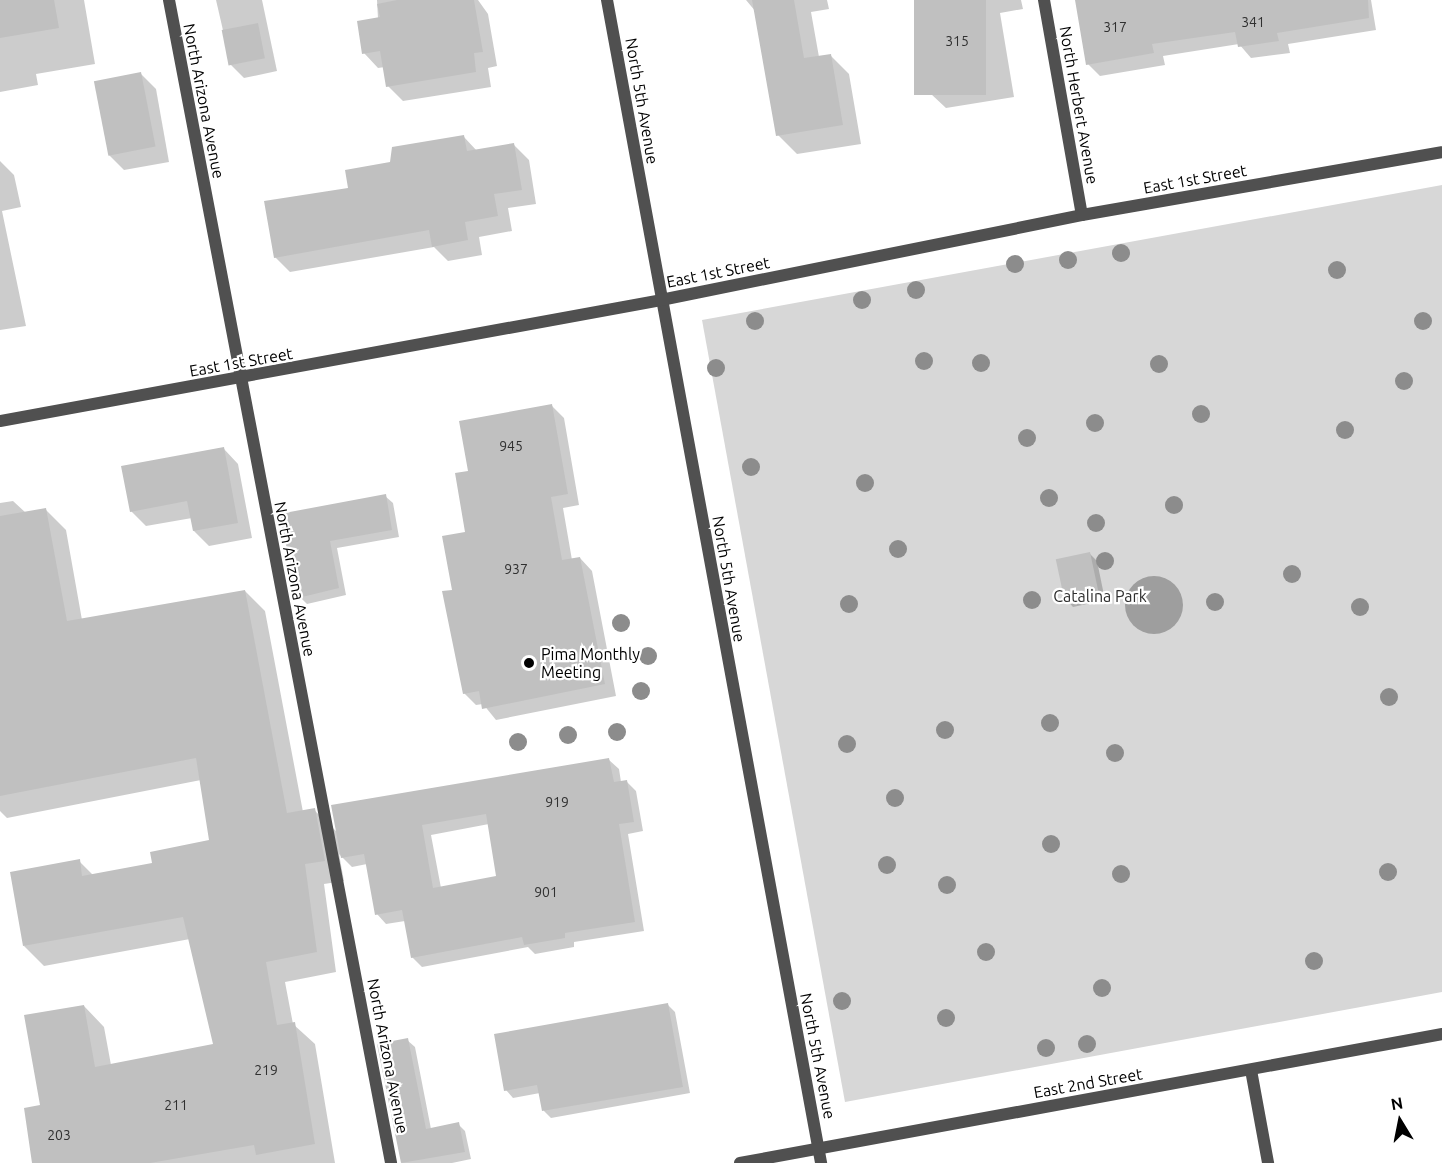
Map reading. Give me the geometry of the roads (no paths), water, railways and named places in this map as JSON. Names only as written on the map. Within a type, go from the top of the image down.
[{"type":"street","name":"North Arizona Avenue","points":[[169,0],[391,1163]]},
{"type":"street","name":"North 5th Avenue","points":[[607,0],[821,1163]]},
{"type":"street","name":"North Herbert Avenue","points":[[1044,0],[1082,215]]},
{"type":"street","name":"East 1st Street","points":[[0,421],[240,379],[662,300],[1082,215],[1442,152]]},
{"type":"street","name":"East 2nd Street","points":[[740,1163],[1442,1034]]},
{"type":"street","points":[[1251,1070],[1268,1163]]},
{"type":"place","name":"Pima Monthly Meeting","points":[[529,663]]},
{"type":"park label","name":"Catalina Park","points":[[1100,596]]}]
